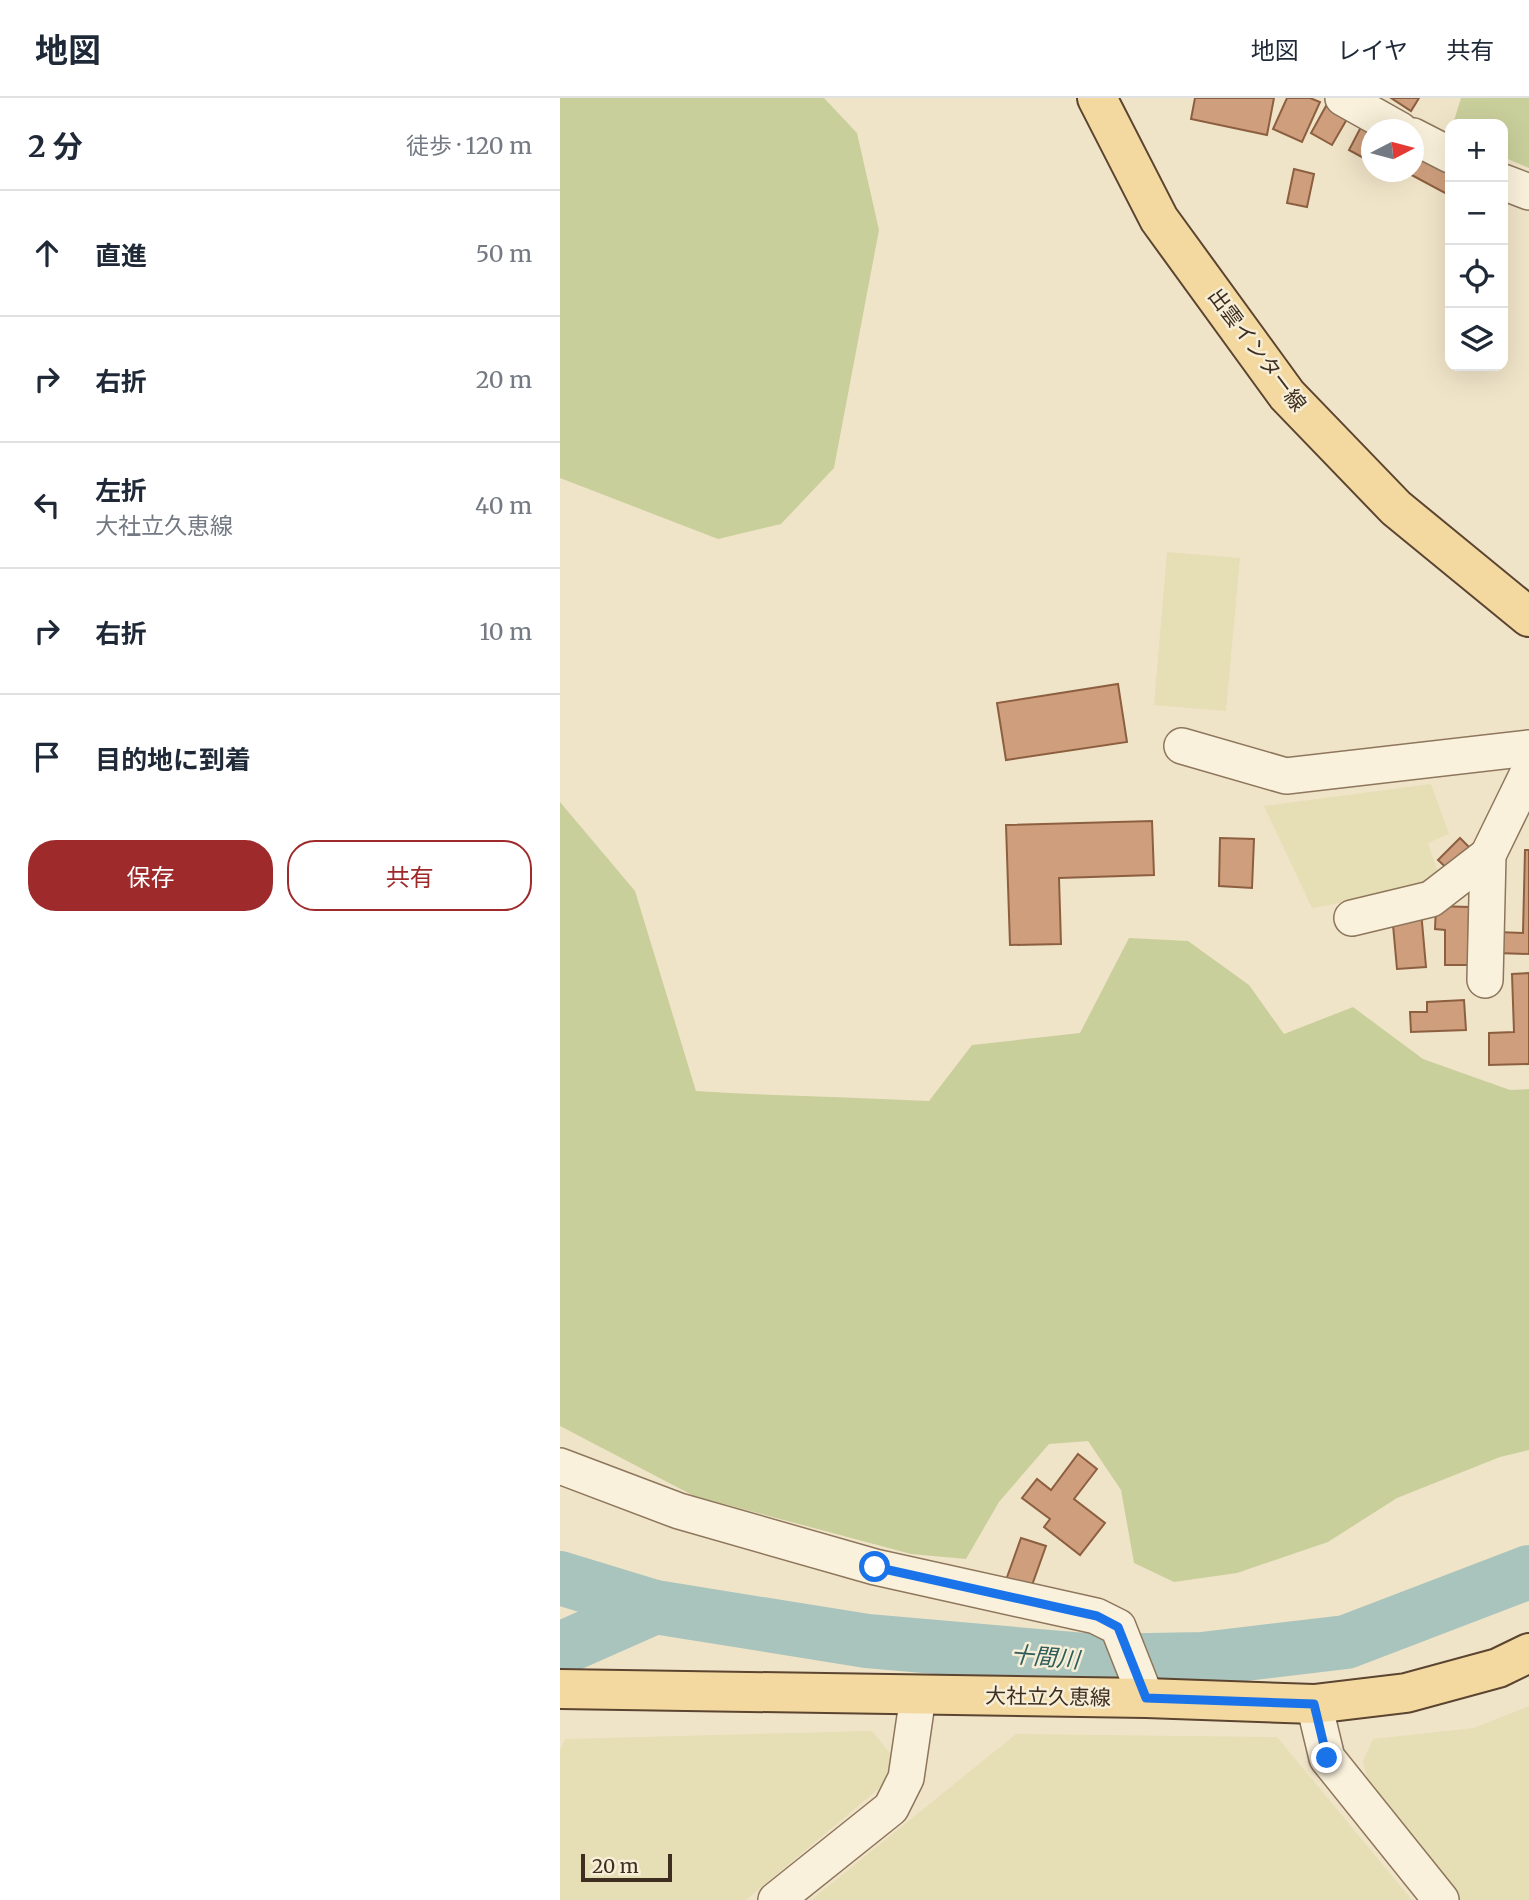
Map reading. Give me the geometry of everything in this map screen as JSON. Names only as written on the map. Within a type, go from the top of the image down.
[{"type":"main road","name":"出雲インター線","points":[[1097,98],[1159,219],[1287,396],[1396,508],[1529,617]]},
{"type":"main road","name":"大社立久恵線","points":[[560,1689],[1146,1698],[1314,1704],[1406,1693],[1498,1668],[1529,1653]]},
{"type":"street","points":[[1343,98],[1381,119]]},
{"type":"street","points":[[1424,142],[1445,152]]},
{"type":"street","points":[[1508,184],[1529,192]]},
{"type":"street","points":[[1182,746],[1286,776],[1529,748]]},
{"type":"street","points":[[1485,980],[1488,855],[1529,771]]},
{"type":"street","points":[[1352,918],[1431,899],[1488,855]]},
{"type":"street","points":[[560,1466],[679,1511],[875,1567],[1097,1616],[1118,1627],[1146,1698]]},
{"type":"street","points":[[776,1900],[891,1808],[906,1778],[918,1696]]},
{"type":"street","points":[[1314,1704],[1327,1758],[1441,1900]]},
{"type":"shaded area","points":[[1167,552],[1240,558],[1226,711],[1154,705]]},
{"type":"shaded area","points":[[1431,784],[1449,834],[1428,843],[1440,879],[1413,890],[1312,908],[1264,806]]},
{"type":"shaded area","points":[[1529,1706],[1529,1900],[1459,1900],[1370,1789],[1363,1761],[1373,1739],[1474,1728]]},
{"type":"shaded area","points":[[872,1731],[893,1757],[888,1781],[746,1900],[560,1900],[560,1750],[565,1739]]},
{"type":"shaded area","points":[[1016,1734],[1277,1737],[1412,1900],[811,1900]]},
{"type":"green space","points":[[560,98],[824,98],[857,133],[879,230],[834,468],[781,524],[718,539],[560,478]]},
{"type":"green space","points":[[1461,98],[1529,98],[1529,168],[1508,159],[1508,119],[1455,119]]},
{"type":"green space","points":[[560,802],[635,891],[696,1091],[929,1101],[972,1045],[1080,1033],[1129,938],[1188,941],[1249,985],[1284,1034],[1353,1007],[1423,1059],[1510,1090],[1529,1089],[1529,1450],[1500,1457],[1397,1498],[1328,1542],[1237,1573],[1174,1582],[1134,1563],[1121,1490],[1088,1441],[1049,1444],[999,1502],[966,1559],[911,1554],[694,1496],[560,1426]]},
{"type":"building","points":[[1195,98],[1274,98],[1267,135],[1191,119]]},
{"type":"building","points":[[1287,98],[1310,98],[1320,102],[1302,142],[1273,129]]},
{"type":"building","points":[[1391,98],[1419,98],[1411,111]]},
{"type":"building","points":[[1326,106],[1347,119],[1332,145],[1311,133]]},
{"type":"building","points":[[1361,127],[1361,157],[1349,150]]},
{"type":"building","points":[[1424,154],[1445,165],[1445,193],[1424,182]]},
{"type":"building","points":[[1294,169],[1314,174],[1307,207],[1287,203]]},
{"type":"building","points":[[1118,684],[1127,742],[1006,760],[997,703]]},
{"type":"building","points":[[1152,821],[1154,875],[1059,878],[1061,944],[1010,945],[1006,825]]},
{"type":"building","points":[[1220,838],[1254,839],[1252,888],[1219,886]]},
{"type":"building","points":[[1460,838],[1472,850],[1451,872],[1438,860]]},
{"type":"building","points":[[1525,850],[1529,850],[1529,954],[1497,953],[1497,932],[1523,933]]},
{"type":"building","points":[[1436,906],[1469,907],[1468,965],[1445,965],[1445,930],[1435,929]]},
{"type":"building","points":[[1421,911],[1426,967],[1397,969],[1392,914]]},
{"type":"building","points":[[1529,973],[1529,1064],[1489,1065],[1489,1033],[1514,1032],[1512,974]]},
{"type":"building","points":[[1464,1000],[1466,1030],[1411,1032],[1410,1012],[1427,1012],[1427,1002]]},
{"type":"building","points":[[1078,1454],[1097,1469],[1074,1499],[1105,1523],[1080,1555],[1044,1527],[1050,1519],[1022,1498],[1037,1479],[1051,1490]]},
{"type":"building","points":[[1021,1538],[1046,1546],[1031,1588],[1006,1580]]},
{"type":"waterway","name":"十間川","points":[[560,1578],[655,1607],[867,1641],[1096,1661],[1202,1659],[1346,1642],[1529,1572]]},
{"type":"waterway","name":"十間川","points":[[560,1649],[655,1607]]},
{"type":"route","points":[[875,1567],[1097,1616],[1118,1627],[1146,1698],[1314,1704],[1327,1758]]}]
